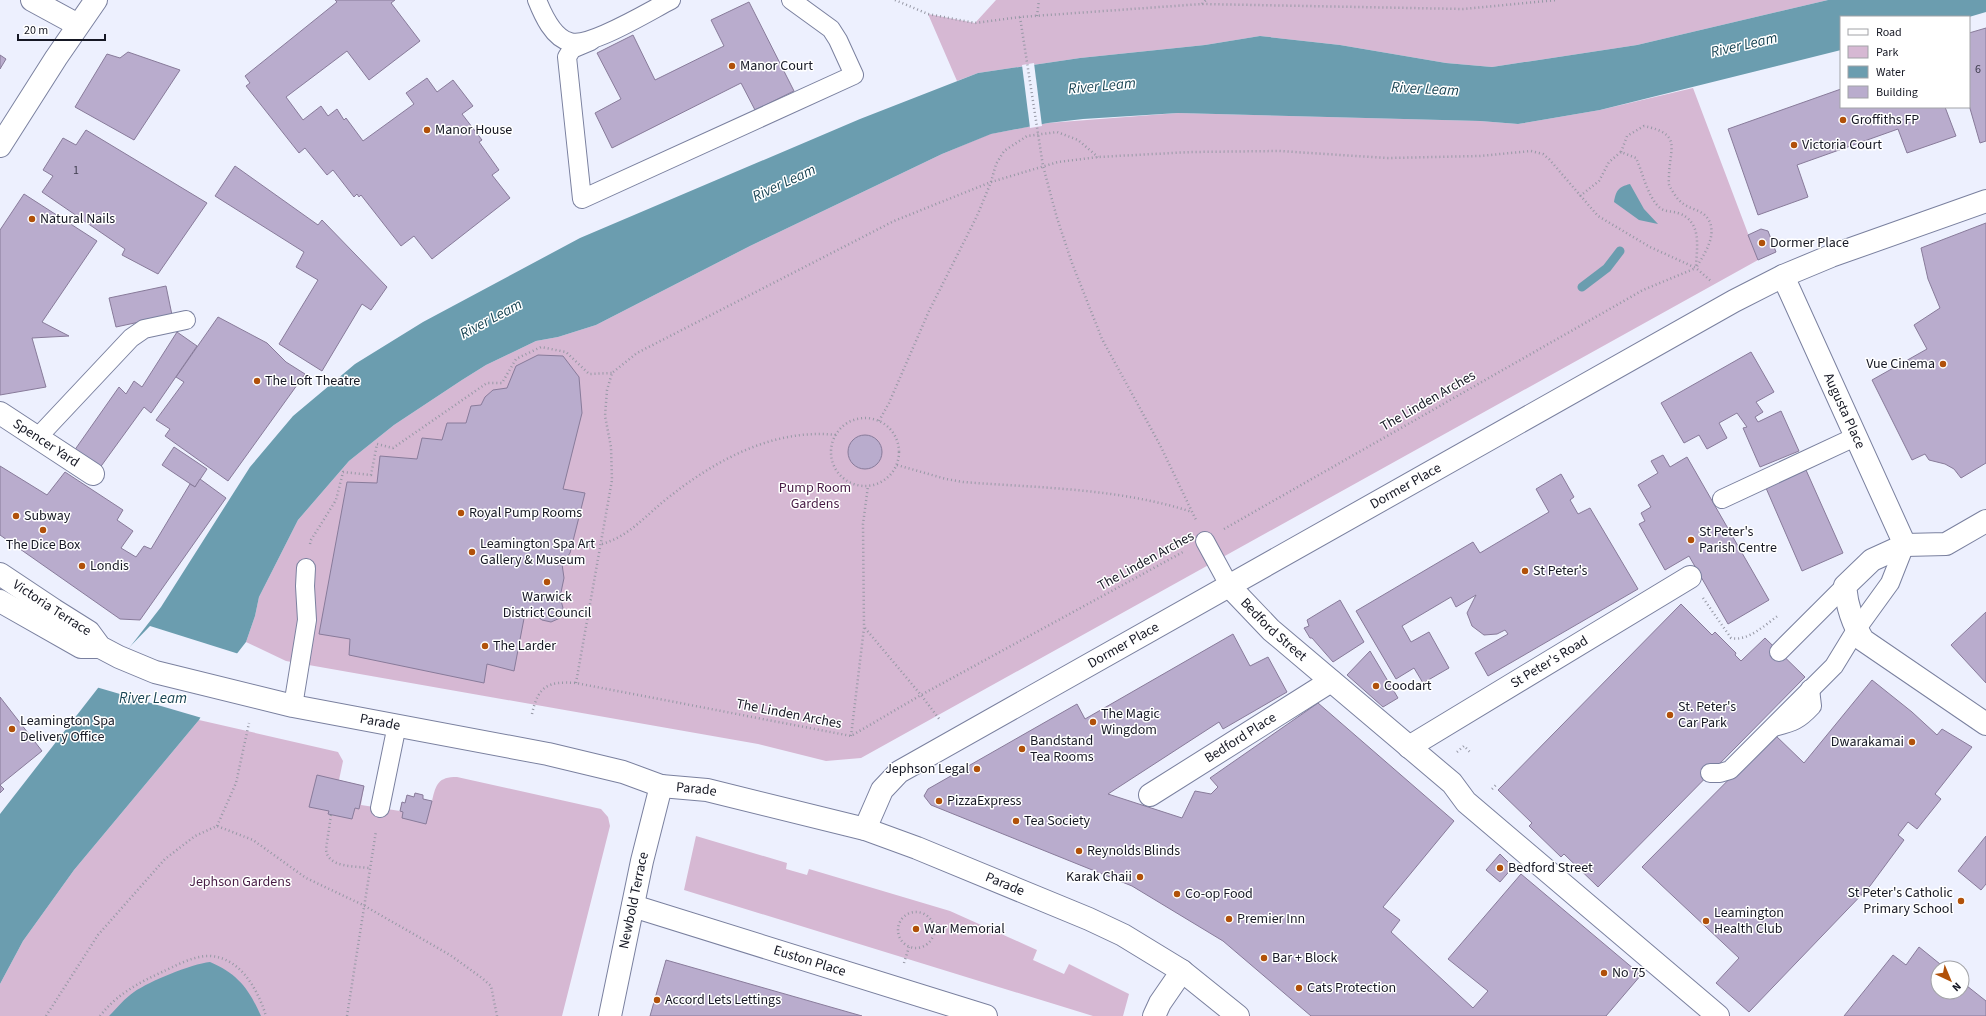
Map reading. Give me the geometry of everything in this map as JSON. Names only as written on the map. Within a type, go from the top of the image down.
[{"type":"street","points":[[32,0],[78,25]]},
{"type":"street","points":[[0,146],[78,25],[96,0]]},
{"type":"street","name":"Dormer Place","points":[[865,829],[882,790],[899,772],[1230,587],[1555,401],[1783,276],[1866,243],[1986,200]]},
{"type":"street","name":"Augusta Place","points":[[1783,276],[1855,437],[1906,546]]},
{"type":"street","name":"Spencer Yard","points":[[0,413],[93,474]]},
{"type":"street","points":[[1986,521],[1946,544],[1906,546],[1872,560],[1845,586],[1847,606],[1856,630],[1863,640],[1986,724]]},
{"type":"street","name":"Victoria Terrace","points":[[0,574],[89,632],[100,647],[119,657]]},
{"type":"street","name":"St Peter's Road","points":[[1409,747],[1690,577]]},
{"type":"street","name":"Bedford Street","points":[[1230,587],[1271,630],[1452,783],[1466,802],[1718,1016]]},
{"type":"street","name":"Victoria Terrace","points":[[0,601],[81,647],[100,647]]},
{"type":"street","name":"Parade","points":[[119,657],[154,672],[293,706],[548,754],[623,772],[661,786],[707,790],[865,829],[917,848],[1089,919],[1141,945],[1182,971],[1238,1016]]},
{"type":"street","name":"Bedford Place","points":[[1150,795],[1331,681]]},
{"type":"street","name":"Newbold Terrace","points":[[610,1016],[642,861],[661,786]]},
{"type":"street","name":"Euston Place","points":[[633,906],[986,1016]]},
{"type":"street","points":[[1154,1016],[1160,1003],[1182,971]]},
{"type":"lane","points":[[537,0],[551,28],[566,65]]},
{"type":"lane","points":[[665,2],[591,41],[572,49],[567,57],[566,65],[582,199],[854,75],[838,40],[830,29],[791,0]]},
{"type":"lane","points":[[551,28],[558,37],[571,43],[591,41]]},
{"type":"lane","points":[[37,438],[131,338],[144,329],[186,320]]},
{"type":"lane","points":[[1722,499],[1855,437]]},
{"type":"lane","points":[[1205,540],[1230,587]]},
{"type":"lane","points":[[1710,773],[1720,774],[1730,770],[1773,727],[1798,720],[1812,706],[1810,690],[1834,666],[1856,630],[1890,583],[1906,546]]},
{"type":"lane","points":[[293,706],[307,620],[305,586],[306,568]]},
{"type":"lane","points":[[1779,652],[1845,586]]},
{"type":"lane","points":[[380,808],[397,725]]},
{"type":"path","points":[[895,0],[928,14],[975,23],[1020,17],[1202,4],[1463,9],[1557,0]]},
{"type":"path","points":[[1037,16],[1039,0]]},
{"type":"path","points":[[1197,0],[1202,4]]},
{"type":"path","points":[[1202,4],[1206,0]]},
{"type":"path","points":[[1020,17],[1043,166],[1067,248],[1102,339],[1160,445],[1205,540]]},
{"type":"path","points":[[1580,197],[1599,181],[1610,162],[1620,152],[1627,136],[1644,126],[1656,128],[1668,136],[1673,149],[1669,166],[1669,186],[1680,202],[1704,213],[1711,226],[1710,241],[1696,268]]},
{"type":"path","points":[[879,421],[889,403],[929,311],[977,216],[991,182],[996,164],[1004,151],[1023,138],[1037,134],[1057,132],[1068,135],[1086,146],[1098,156]]},
{"type":"path","points":[[306,568],[311,540],[336,500],[343,472],[371,475],[377,444],[394,448],[488,383],[502,383],[516,359],[541,347],[566,352],[590,374],[612,373],[638,353],[894,221],[991,182],[1043,166],[1098,156],[1191,152],[1279,151],[1410,158],[1480,156],[1531,151],[1543,154],[1549,159],[1580,197],[1598,216],[1650,247],[1696,268],[1712,282]]},
{"type":"path","points":[[1620,152],[1636,158],[1650,193],[1660,208],[1668,212],[1678,213],[1692,221],[1698,234],[1696,268]]},
{"type":"path","name":"The Linden Arches","points":[[532,714],[538,696],[551,684],[557,682],[576,683],[851,736],[922,695],[1205,540],[1643,290],[1696,268]]},
{"type":"path","points":[[576,683],[602,544],[612,480],[611,447],[605,416],[607,390],[612,373]]},
{"type":"path","points":[[867,418],[879,421],[889,428],[896,437],[900,454],[897,465],[886,479],[868,486],[856,485],[846,480],[837,472],[831,454],[833,441],[836,435],[844,426],[856,419],[867,418]]},
{"type":"path","points":[[602,544],[622,536],[668,497],[692,480],[761,443],[786,436],[810,433],[836,435]]},
{"type":"path","points":[[897,465],[946,479],[963,482],[1086,491],[1167,504],[1192,512]]},
{"type":"path","points":[[851,736],[864,628],[863,524],[868,486]]},
{"type":"path","points":[[1701,595],[1731,638],[1738,640],[1745,638],[1782,614]]},
{"type":"path","points":[[864,628],[922,695],[942,724]]},
{"type":"path","points":[[46,1016],[98,935],[165,859],[195,836],[217,826],[236,783],[249,723]]},
{"type":"path","points":[[1491,790],[1497,784]]},
{"type":"path","points":[[347,1016],[363,905],[380,808]]},
{"type":"path","points":[[331,815],[326,855],[329,859],[339,864],[369,868]]},
{"type":"path","points":[[217,826],[253,840],[306,878],[363,905],[450,955],[491,986],[497,1016]]},
{"type":"path","points":[[915,912],[926,914],[931,918],[935,930],[931,941],[927,945],[915,948],[904,944],[900,939],[898,927],[904,917],[915,912]]},
{"type":"path","points":[[100,1016],[118,997],[138,983],[172,968],[208,956],[223,959],[237,968],[250,980],[257,991],[266,1016]]},
{"type":"green space","points":[[996,0],[1828,0],[1637,45],[1492,67],[1446,63],[1340,45],[1260,36],[1205,45],[1080,58],[978,73],[957,81],[928,14],[975,23]]},
{"type":"green space","name":"Pump Room Gardens","points":[[1693,88],[1758,260],[861,758],[826,761],[758,744],[286,661],[246,642],[255,616],[259,597],[298,520],[349,461],[394,425],[486,365],[536,341],[558,337],[596,325],[750,246],[942,154],[990,134],[1048,123],[1178,113],[1480,121],[1518,124],[1600,110]]},
{"type":"green space","name":"Jephson Gardens","points":[[199,720],[338,752],[343,761],[339,780],[364,786],[361,805],[400,811],[402,802],[405,803],[407,795],[414,797],[415,793],[423,795],[423,799],[432,801],[435,790],[442,780],[457,777],[601,809],[608,817],[610,826],[562,1016],[0,1016],[0,984],[23,941],[74,870]]},
{"type":"green space","points":[[696,836],[787,863],[786,869],[807,875],[809,869],[950,911],[1037,950],[1033,960],[1064,974],[1069,964],[1129,994],[1123,1016],[1093,1016],[684,890]]},
{"type":"water","name":"River Leam","points":[[1828,0],[1986,0],[1986,12],[1970,17],[1840,16],[1840,50],[1600,110],[1518,124],[1480,121],[1178,113],[1083,119],[1048,123],[991,134],[942,154],[750,246],[596,325],[558,337],[536,341],[486,365],[394,425],[349,461],[298,520],[259,597],[255,616],[246,642],[232,660],[199,720],[74,870],[23,941],[0,984],[0,814],[161,607],[250,467],[293,416],[355,364],[423,322],[580,238],[860,119],[978,73],[1080,58],[1205,45],[1260,36],[1340,45],[1446,63],[1492,67],[1637,45]]},
{"type":"water","points":[[1630,184],[1644,209],[1658,224],[1639,220],[1614,202],[1618,190]]},
{"type":"water","points":[[210,962],[228,972],[242,983],[261,1016],[109,1016],[127,997],[141,988],[182,969]]},
{"type":"pier","points":[[1034,63],[1042,126],[1030,128],[1022,65]]},
{"type":"pier","points":[[150,626],[239,654],[202,718],[96,687],[117,660]]},
{"type":"building","name":"Manor House","points":[[335,0],[395,0],[391,3],[420,41],[369,80],[347,51],[286,97],[303,120],[321,106],[328,116],[337,109],[344,120],[346,118],[363,141],[414,104],[406,93],[427,78],[437,92],[453,80],[473,106],[462,114],[482,140],[479,142],[499,170],[492,175],[510,198],[432,259],[414,236],[401,246],[361,195],[359,197],[357,194],[354,197],[333,170],[327,175],[305,148],[299,153],[246,86],[250,83],[245,76],[337,2]]},
{"type":"building","name":"Manor Court","points":[[749,2],[794,91],[755,110],[741,83],[612,148],[595,113],[621,99],[597,53],[633,35],[655,80],[724,46],[711,20]]},
{"type":"building","points":[[1986,28],[1986,141],[1980,143],[1970,108],[1970,33]]},
{"type":"building","points":[[128,52],[180,70],[134,140],[75,107],[107,54],[120,58]]},
{"type":"building","points":[[0,55],[6,59],[0,69]]},
{"type":"building","name":"Victoria Court","points":[[1840,89],[1840,108],[1945,108],[1956,136],[1907,153],[1898,129],[1797,165],[1808,197],[1758,215],[1728,129]]},
{"type":"building","points":[[86,130],[207,203],[158,274],[122,255],[125,249],[42,192],[53,176],[43,170],[63,138],[76,145]]},
{"type":"building","points":[[235,166],[318,225],[322,220],[387,287],[371,310],[362,304],[322,371],[279,344],[318,280],[296,267],[304,252],[215,196]]},
{"type":"building","points":[[24,194],[97,241],[42,322],[69,336],[32,338],[46,387],[0,395],[0,230]]},
{"type":"building","name":"Vue Cinema","points":[[1986,223],[1986,463],[1961,478],[1954,469],[1945,464],[1929,460],[1925,454],[1912,460],[1872,380],[1927,349],[1914,325],[1940,308],[1928,279],[1921,248]]},
{"type":"building","name":"Dormer Place","points":[[1761,229],[1768,231],[1776,252],[1758,260],[1748,235]]},
{"type":"building","points":[[166,286],[172,315],[116,327],[109,298]]},
{"type":"building","points":[[218,317],[267,343],[286,362],[305,374],[228,481],[165,436],[170,429],[156,420],[184,382],[176,377]]},
{"type":"building","points":[[177,332],[197,346],[151,413],[144,407],[99,469],[74,451],[119,387],[126,394],[134,381],[142,387]]},
{"type":"building","points":[[1751,352],[1774,392],[1756,402],[1763,412],[1755,417],[1758,422],[1781,411],[1799,451],[1760,467],[1743,428],[1747,427],[1737,413],[1719,423],[1727,438],[1707,449],[1699,435],[1684,443],[1661,403]]},
{"type":"building","name":"Royal Pump Rooms","points":[[538,355],[563,356],[579,377],[582,413],[563,489],[585,493],[570,553],[562,564],[564,578],[560,597],[563,608],[560,618],[551,622],[542,620],[526,608],[514,671],[487,664],[484,683],[349,655],[350,639],[319,634],[347,482],[377,483],[380,456],[417,459],[422,438],[442,440],[447,423],[466,423],[471,406],[481,405],[485,397],[493,390],[507,388],[516,366]]},
{"type":"building","points":[[862,435],[868,435],[872,436],[879,442],[882,452],[881,459],[875,466],[868,469],[862,469],[858,468],[851,462],[848,455],[848,449],[849,445],[855,438]]},
{"type":"building","points":[[174,447],[207,469],[195,487],[162,465]]},
{"type":"building","name":"St Peter's Parish Centre","points":[[1663,455],[1670,467],[1687,457],[1769,600],[1728,624],[1689,556],[1665,570],[1639,524],[1645,521],[1641,513],[1651,507],[1638,485],[1658,473],[1651,461]]},
{"type":"building","points":[[0,466],[47,495],[65,472],[123,510],[117,520],[133,531],[121,548],[136,557],[144,546],[151,549],[190,484],[195,487],[200,479],[226,498],[140,620],[120,619],[0,535]]},
{"type":"building","points":[[1806,470],[1843,553],[1802,571],[1766,488]]},
{"type":"building","name":"St Peter's","points":[[1561,474],[1574,497],[1570,500],[1578,514],[1590,508],[1638,589],[1488,676],[1475,653],[1508,634],[1505,630],[1497,634],[1484,635],[1472,626],[1467,613],[1476,595],[1456,607],[1451,597],[1402,626],[1411,642],[1429,632],[1449,668],[1423,683],[1414,668],[1396,679],[1356,611],[1473,542],[1480,553],[1549,512],[1536,489]]},
{"type":"building","points":[[1340,600],[1364,642],[1333,662],[1312,638],[1310,638],[1304,628],[1309,626],[1307,620]]},
{"type":"building","name":"St. Peter's Car Park","points":[[1681,604],[1712,635],[1715,632],[1736,653],[1735,655],[1741,661],[1765,638],[1805,677],[1598,887],[1564,854],[1561,857],[1529,826],[1532,823],[1498,790]]},
{"type":"building","points":[[1986,612],[1986,683],[1951,645]]},
{"type":"building","points":[[1233,634],[1250,666],[1268,657],[1287,692],[1223,729],[1219,722],[1108,794],[1182,818],[1195,791],[1211,794],[1218,787],[1210,778],[1318,703],[1454,821],[1383,907],[1400,920],[1391,932],[1473,1008],[1488,991],[1448,959],[1521,874],[1641,975],[1606,1016],[1311,1016],[1223,941],[1132,886],[931,805],[924,796],[928,789],[1077,704],[1085,719]]},
{"type":"building","name":"Coodart","points":[[1370,651],[1398,698],[1383,707],[1347,675]]},
{"type":"building","points":[[1872,680],[1912,712],[1937,735],[1942,729],[1972,747],[1935,794],[1941,799],[1917,829],[1908,822],[1898,835],[1904,840],[1870,886],[1749,1012],[1716,983],[1739,958],[1642,867],[1774,734],[1804,763]]},
{"type":"building","name":"Leamington Spa Delivery Office","points":[[0,697],[42,751],[0,785]]},
{"type":"building","points":[[317,775],[364,786],[359,809],[355,808],[352,819],[328,814],[329,811],[309,807]]},
{"type":"building","points":[[0,785],[4,789],[0,793]]},
{"type":"building","points":[[415,793],[423,795],[423,799],[432,801],[426,824],[402,818],[403,812],[400,811],[402,802],[405,803],[407,795],[414,797]]},
{"type":"building","points":[[1986,836],[1986,884],[1981,890],[1958,871]]},
{"type":"building","name":"Bedford Street","points":[[1500,854],[1513,867],[1500,882],[1486,870]]},
{"type":"building","points":[[1919,947],[1935,960],[1930,960],[1930,1000],[1970,1000],[1970,988],[1986,1001],[1986,1016],[1844,1016],[1893,955],[1906,965]]},
{"type":"building","points":[[666,960],[862,1016],[650,1016]]},
{"type":"waterway","points":[[1582,287],[1607,268],[1620,251]]},
{"type":"place","name":"Manor Court","points":[[732,66]]},
{"type":"place","name":"Groffiths FP","points":[[1843,120]]},
{"type":"place","name":"Manor House","points":[[427,130]]},
{"type":"place","name":"Victoria Court","points":[[1794,145]]},
{"type":"place","name":"Natural Nails","points":[[32,219]]},
{"type":"place","name":"Dormer Place","points":[[1762,243]]},
{"type":"place","name":"Vue Cinema","points":[[1943,364]]},
{"type":"place","name":"The Loft Theatre","points":[[257,381]]},
{"type":"place","name":"Royal Pump Rooms","points":[[461,513]]},
{"type":"place","name":"Subway","points":[[16,516]]},
{"type":"place","name":"The Dice Box","points":[[43,530]]},
{"type":"place","name":"St Peter's Parish Centre","points":[[1691,540]]},
{"type":"place","name":"Leamington Spa Art Gallery & Museum","points":[[472,552]]},
{"type":"place","name":"Londis","points":[[82,566]]},
{"type":"place","name":"St Peter's","points":[[1525,571]]},
{"type":"place","name":"Warwick District Council","points":[[547,582]]},
{"type":"place","name":"The Larder","points":[[485,646]]},
{"type":"place","name":"Coodart","points":[[1376,686]]},
{"type":"place","name":"St. Peter's Car Park","points":[[1670,715]]},
{"type":"place","name":"The Magic Wingdom","points":[[1093,722]]},
{"type":"place","name":"Leamington Spa Delivery Office","points":[[12,729]]},
{"type":"place","name":"Dwarakamai","points":[[1912,742]]},
{"type":"place","name":"Bandstand Tea Rooms","points":[[1022,749]]},
{"type":"place","name":"Jephson Legal","points":[[977,769]]},
{"type":"place","name":"PizzaExpress","points":[[939,801]]},
{"type":"place","name":"Tea Society","points":[[1016,821]]},
{"type":"place","name":"Reynolds Blinds","points":[[1079,851]]},
{"type":"place","name":"Bedford Street","points":[[1500,868]]},
{"type":"place","name":"Karak Chaii","points":[[1140,877]]},
{"type":"place","name":"Co-op Food","points":[[1177,894]]},
{"type":"place","name":"St Peter's Catholic Primary School","points":[[1961,901]]},
{"type":"place","name":"Premier Inn","points":[[1229,919]]},
{"type":"place","name":"Leamington Health Club","points":[[1706,921]]},
{"type":"place","name":"War Memorial","points":[[916,929]]},
{"type":"place","name":"Bar + Block","points":[[1264,958]]},
{"type":"place","name":"No 75","points":[[1604,973]]},
{"type":"place","name":"Cats Protection","points":[[1299,988]]},
{"type":"place","name":"Accord Lets Lettings","points":[[657,1000]]}]
